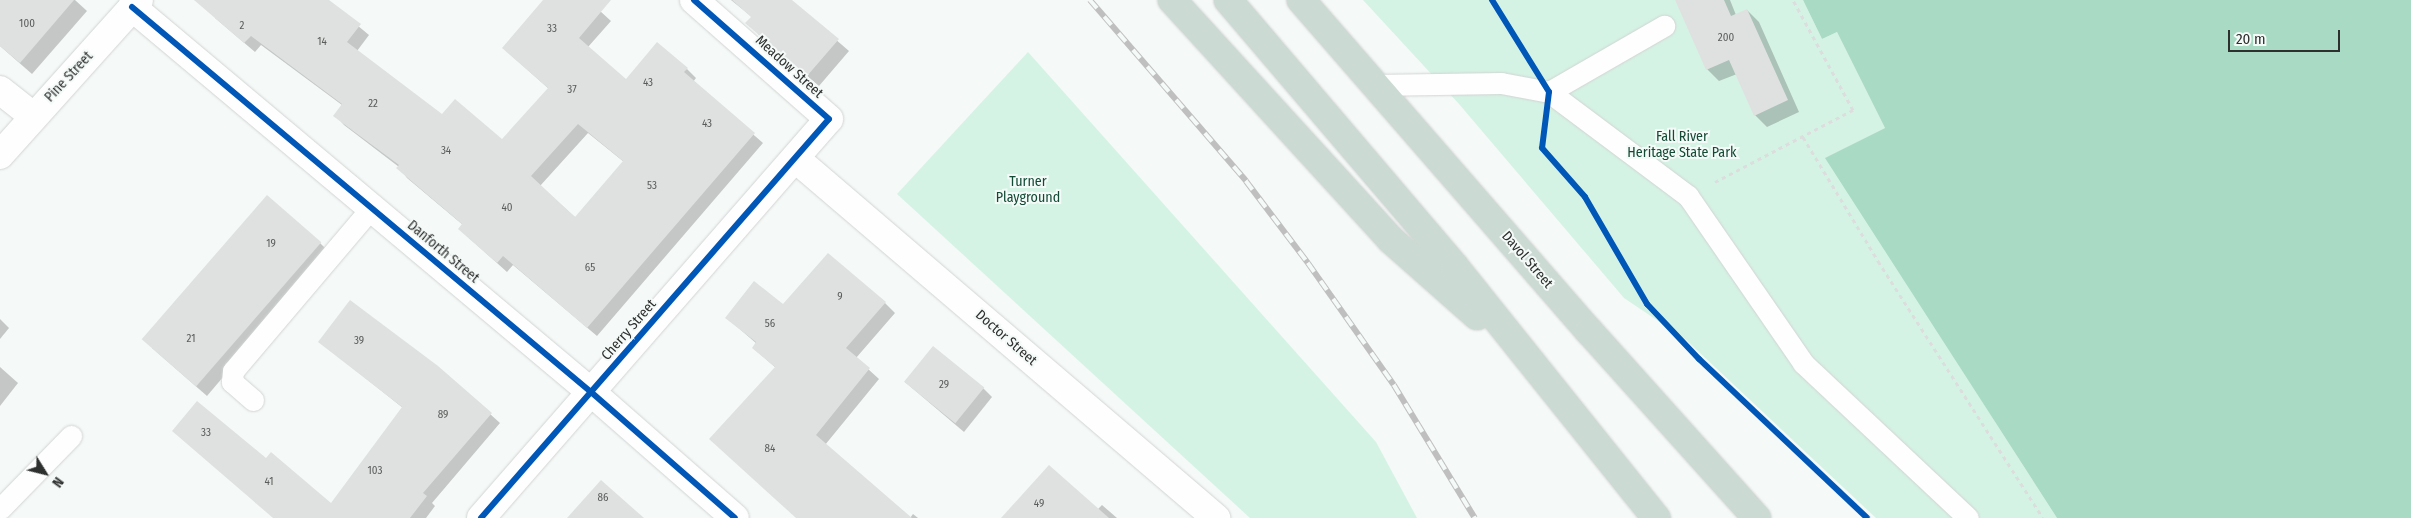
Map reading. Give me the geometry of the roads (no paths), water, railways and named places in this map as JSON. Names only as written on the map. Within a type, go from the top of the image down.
[{"type":"highway","points":[[1172,0],[1390,239],[1540,372]]},
{"type":"highway","points":[[1228,0],[1540,372],[1656,518]]},
{"type":"highway","name":"Davol Street","points":[[1301,0],[1757,518]]},
{"type":"street","name":"Meadow Street","points":[[694,0],[829,120],[796,159]]},
{"type":"street","name":"Pine Street","points":[[0,155],[33,116],[136,4]]},
{"type":"street","name":"Danforth Street","points":[[136,4],[371,208],[591,392],[735,518]]},
{"type":"street","points":[[0,90],[33,116]]},
{"type":"street","name":"Cherry Street","points":[[481,518],[796,159]]},
{"type":"street","name":"Doctor Street","points":[[796,159],[1216,518]]},
{"type":"lane","points":[[1549,92],[1664,26]]},
{"type":"lane","points":[[1374,85],[1501,83],[1549,92],[1688,196],[1803,363],[1968,518]]},
{"type":"lane","points":[[252,400],[232,382],[233,371],[371,208]]},
{"type":"lane","points":[[0,509],[71,436]]},
{"type":"railway","points":[[1090,0],[1246,181],[1308,263],[1394,385],[1475,518]]},
{"type":"park label","name":"Fall River Heritage State Park","points":[[1682,146]]},
{"type":"park label","name":"Turner Playground","points":[[1028,190]]}]
